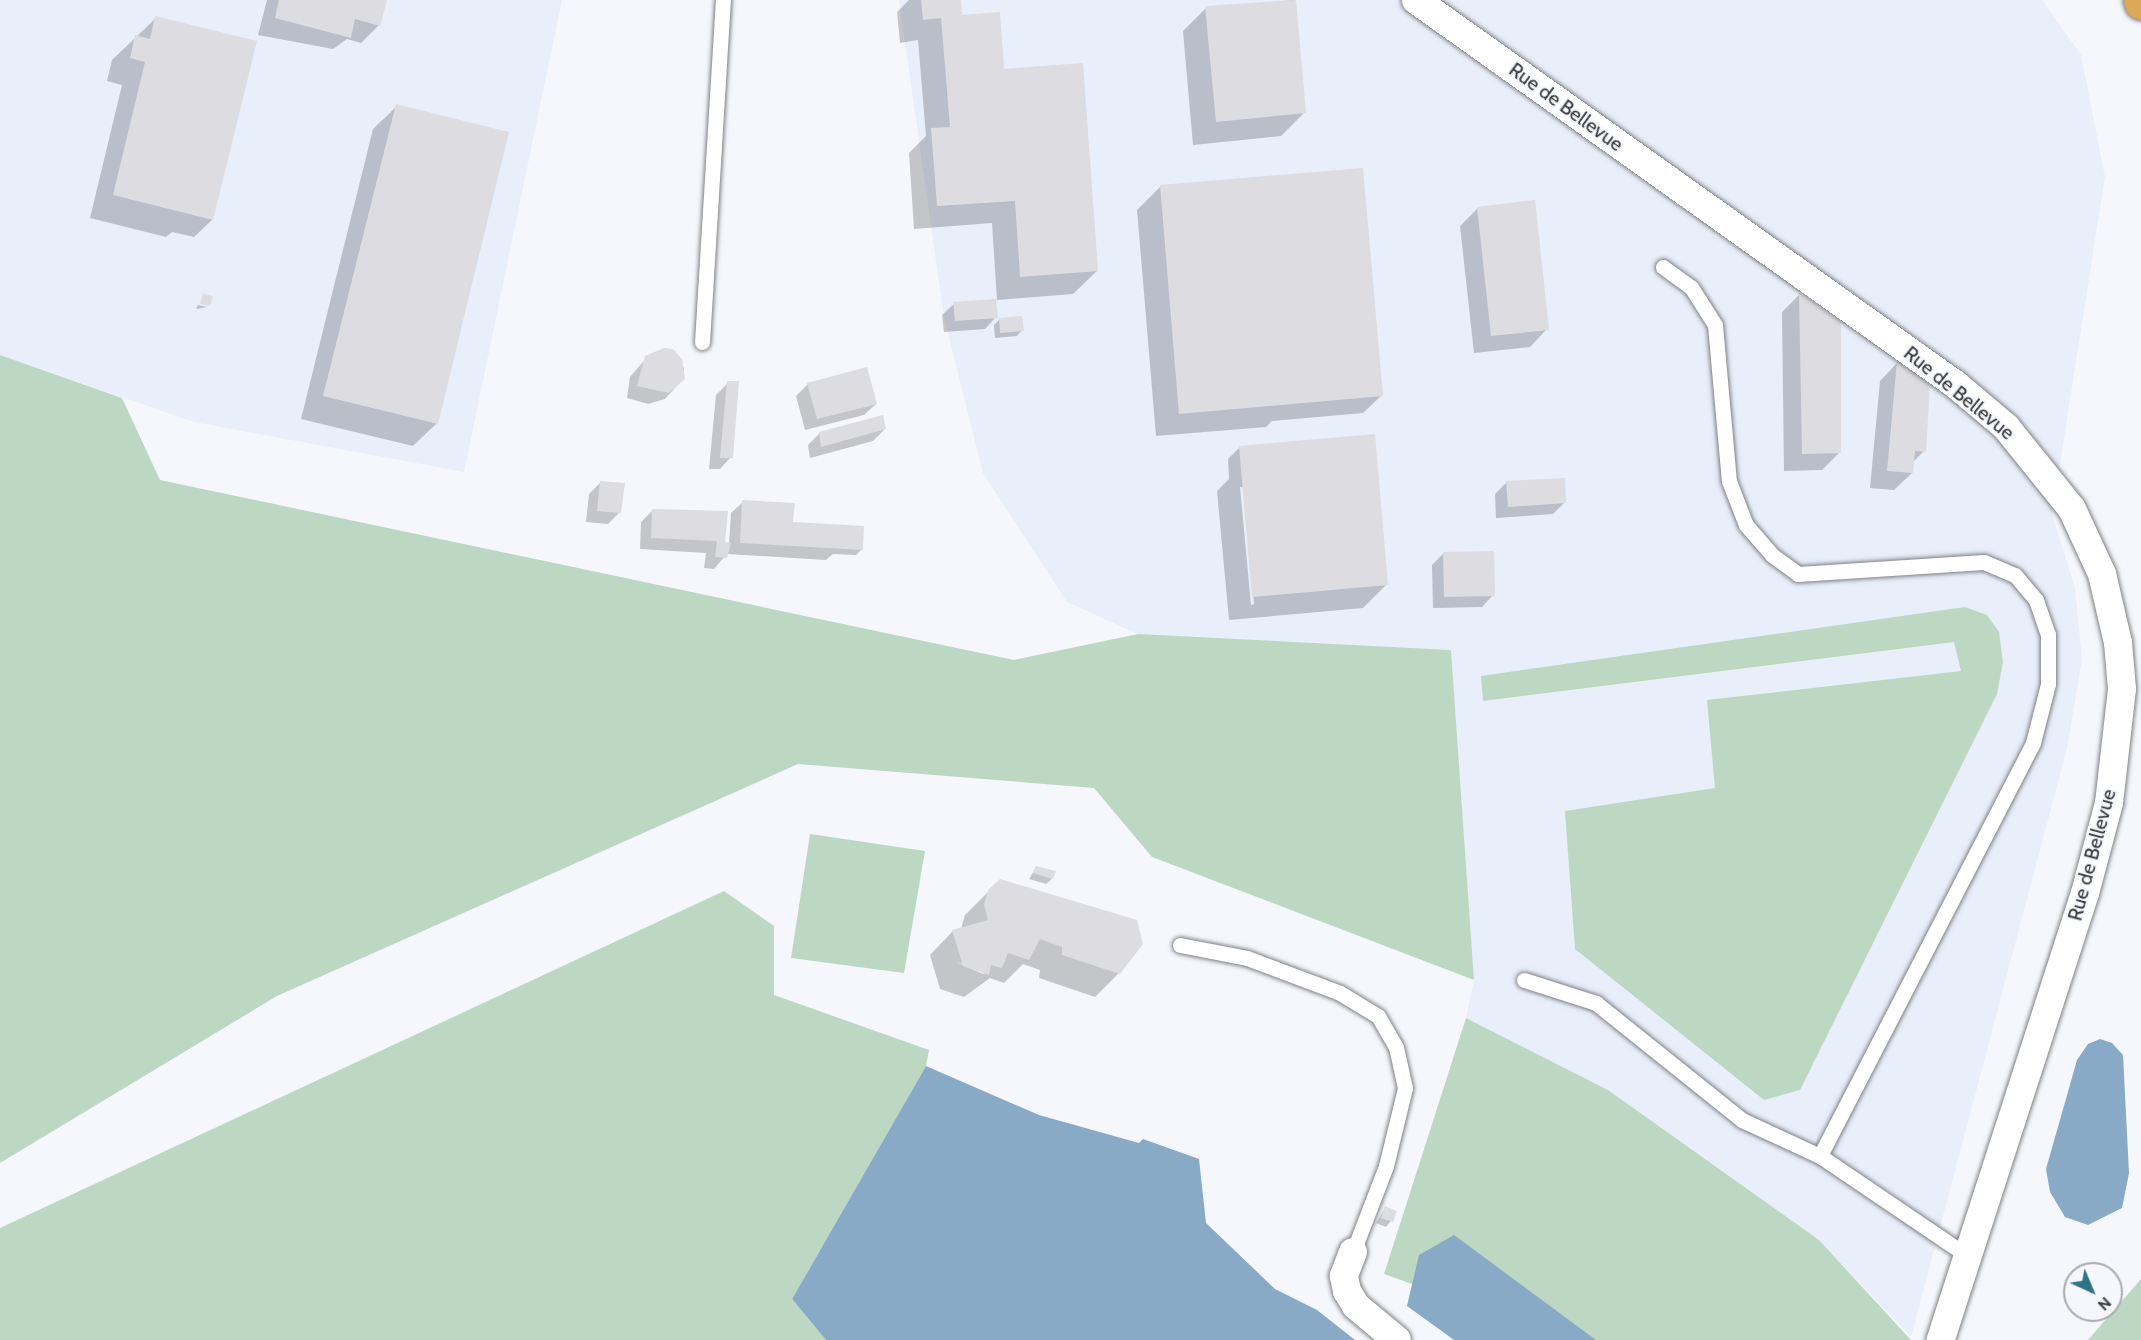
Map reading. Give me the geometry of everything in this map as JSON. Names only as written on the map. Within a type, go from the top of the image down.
[{"type":"street","name":"Rue de Bellevue","points":[[1416,0],[1954,384],[2006,426],[2072,509],[2102,574],[2118,643],[2122,689],[2109,803],[2085,893],[1941,1340]]},
{"type":"street","points":[[1353,1252],[1344,1276],[1347,1291],[1356,1306],[1397,1340]]},
{"type":"lane","points":[[702,342],[723,0]]},
{"type":"lane","points":[[1663,267],[1691,287],[1715,326],[1729,481],[1746,525],[1772,555],[1798,574],[1984,562],[2015,575],[2036,600],[2048,634],[2048,684],[2033,743],[1820,1156]]},
{"type":"lane","points":[[1180,945],[1247,958],[1340,993],[1378,1016],[1396,1047],[1405,1088],[1386,1166],[1353,1252]]},
{"type":"lane","points":[[1524,981],[1596,1003],[1742,1120],[1820,1156],[1969,1257]]},
{"type":"shaded area","points":[[0,0],[562,0],[464,472],[194,422],[0,355]]},
{"type":"shaded area","points":[[899,0],[2042,0],[2081,55],[2105,177],[2052,514],[2075,588],[2082,659],[2067,748],[1911,1337],[1819,1240],[1608,1090],[1466,1018],[1474,980],[1451,650],[1138,634],[1067,602],[983,473],[944,317]]},
{"type":"green space","points":[[0,355],[122,398],[160,480],[1014,660],[1138,634],[1451,650],[1474,980],[1152,857],[1094,788],[798,764],[277,996],[0,1163]]},
{"type":"green space","points":[[1965,607],[1987,615],[1999,632],[2003,662],[1997,694],[1800,1090],[1764,1100],[1575,949],[1565,811],[1715,788],[1707,700],[1961,671],[1954,642],[1483,701],[1481,676]]},
{"type":"green space","points":[[810,834],[925,851],[904,973],[791,958]]},
{"type":"green space","points":[[724,891],[774,926],[774,995],[929,1050],[926,1066],[792,1299],[826,1340],[0,1340],[0,1228]]},
{"type":"green space","points":[[1466,1018],[1608,1090],[1819,1240],[1911,1340],[1569,1340],[1384,1274]]},
{"type":"green space","points":[[2141,1279],[2141,1340],[2088,1340],[2104,1322],[2123,1322],[2123,1300]]},
{"type":"water","points":[[2100,1039],[2112,1043],[2123,1055],[2129,1173],[2122,1208],[2088,1225],[2065,1217],[2050,1192],[2046,1169],[2077,1060],[2088,1044]]},
{"type":"water","points":[[926,1066],[1039,1115],[1139,1143],[1143,1139],[1199,1159],[1206,1223],[1275,1289],[1317,1310],[1355,1340],[826,1340],[792,1299]]},
{"type":"water","points":[[1454,1235],[1596,1340],[1454,1340],[1407,1306],[1419,1255]]},
{"type":"building","points":[[279,0],[387,0],[380,26],[355,19],[351,38],[275,18]]},
{"type":"building","points":[[921,0],[961,0],[962,15],[1000,12],[1004,69],[1083,63],[1098,271],[1020,277],[1015,201],[937,206],[931,128],[950,127],[941,18],[923,20]]},
{"type":"building","points":[[1296,0],[1306,113],[1216,122],[1205,6]]},
{"type":"building","points":[[155,16],[257,41],[213,220],[113,195],[145,62],[130,58],[135,35],[150,39]]},
{"type":"building","points":[[396,104],[509,132],[438,424],[323,396]]},
{"type":"building","points":[[1363,168],[1383,396],[1179,414],[1160,185]]},
{"type":"building","points":[[1535,200],[1549,330],[1491,336],[1477,207]]},
{"type":"building","points":[[203,293],[213,296],[210,306],[200,304]]},
{"type":"building","points":[[1799,293],[1841,322],[1841,453],[1802,454]]},
{"type":"building","points":[[996,299],[998,318],[955,321],[953,302]]},
{"type":"building","points":[[1022,316],[1024,331],[1000,333],[999,318]]},
{"type":"building","points":[[664,348],[673,349],[682,359],[685,379],[669,393],[637,386],[645,356]]},
{"type":"building","points":[[1897,361],[1930,384],[1926,452],[1915,451],[1913,473],[1887,471]]},
{"type":"building","points":[[867,367],[877,404],[817,419],[807,383]]},
{"type":"building","points":[[727,381],[739,381],[733,458],[720,458]]},
{"type":"building","points":[[883,415],[886,429],[821,447],[819,432]]},
{"type":"building","points":[[1375,434],[1388,585],[1252,597],[1239,446]]},
{"type":"building","points":[[1565,478],[1566,503],[1508,507],[1506,481]]},
{"type":"building","points":[[600,481],[625,483],[621,513],[597,511]]},
{"type":"building","points":[[742,500],[795,503],[793,522],[864,526],[863,550],[740,543]]},
{"type":"building","points":[[652,509],[728,511],[725,542],[731,543],[727,558],[715,557],[717,541],[651,538]]},
{"type":"building","points":[[1494,551],[1495,596],[1444,597],[1443,552]]},
{"type":"building","points":[[1036,866],[1056,871],[1053,879],[1033,873]]},
{"type":"building","points":[[1000,879],[1137,920],[1143,944],[1120,974],[1062,955],[1062,947],[1040,939],[1029,960],[1008,953],[1002,968],[991,965],[989,975],[963,966],[952,930],[988,920],[984,905],[988,890]]},
{"type":"building","points":[[1385,1206],[1397,1211],[1393,1222],[1381,1218]]}]
